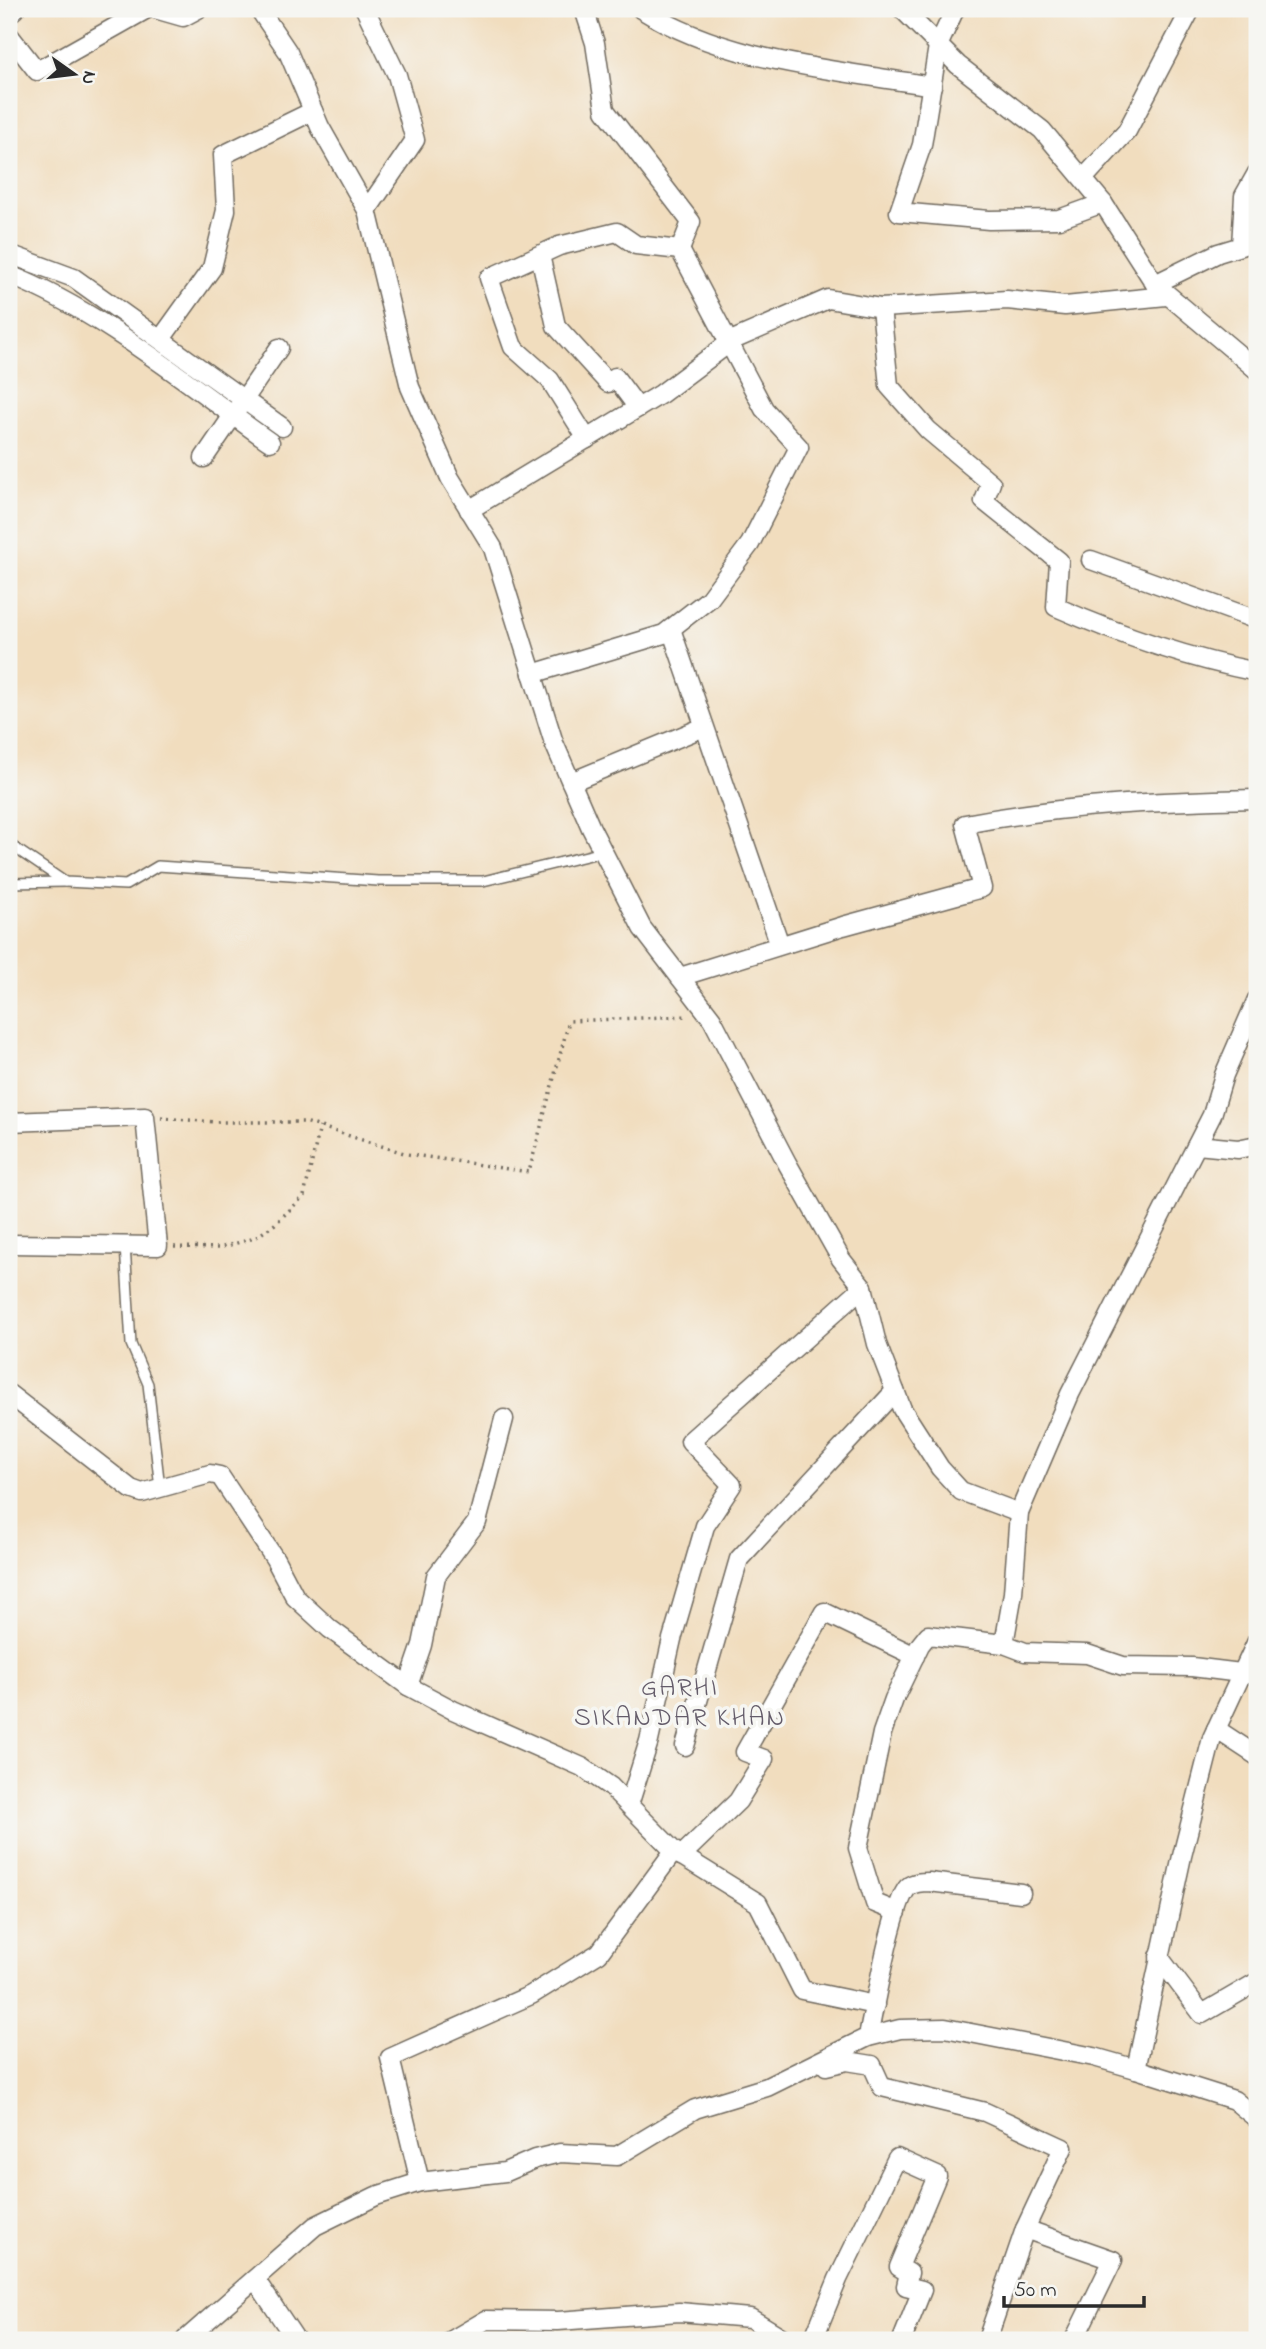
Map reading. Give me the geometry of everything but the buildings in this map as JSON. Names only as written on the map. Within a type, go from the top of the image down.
[{"type":"street","points":[[9,14],[15,9]]},
{"type":"street","points":[[9,35],[37,71],[147,9]]},
{"type":"street","points":[[155,9],[183,17],[198,9]]},
{"type":"street","points":[[259,9],[288,52],[313,111],[367,210],[410,387],[450,478],[493,548],[554,743],[603,852],[642,928],[709,1015],[841,1259],[863,1287],[877,1344],[902,1409],[940,1468],[961,1491],[1019,1513]]},
{"type":"street","points":[[365,9],[397,75],[415,139],[367,210]]},
{"type":"street","points":[[532,674],[621,648],[671,629],[709,599],[750,544],[799,447],[764,409],[680,250],[691,222],[606,110],[595,44],[584,9]]},
{"type":"street","points":[[641,9],[665,23],[742,54],[932,86]]},
{"type":"street","points":[[902,9],[958,65],[1042,130],[1103,203],[1160,290],[1257,370]]},
{"type":"street","points":[[955,9],[938,46],[922,145],[899,212],[989,220],[1059,219],[1103,203]]},
{"type":"street","points":[[1084,178],[1127,131],[1191,9]]},
{"type":"street","points":[[160,339],[212,268],[226,210],[223,155],[313,111]]},
{"type":"street","points":[[469,510],[638,408],[728,344],[828,299],[881,307],[1007,300],[1065,306],[1160,290],[1218,253],[1241,246],[1244,196],[1257,173]]},
{"type":"street","points":[[587,439],[550,380],[513,346],[489,278],[559,246],[617,232],[636,245],[680,250]]},
{"type":"street","points":[[9,254],[74,278],[282,427]]},
{"type":"street","points":[[540,255],[556,326],[608,383],[615,377],[638,408]]},
{"type":"street","points":[[9,275],[31,284],[147,352],[270,442]]},
{"type":"street","points":[[881,307],[889,386],[928,430],[991,483],[984,501],[1059,561],[1056,607],[1121,636],[1209,663],[1257,672]]},
{"type":"street","points":[[204,458],[242,398],[279,348]]},
{"type":"street","points":[[1091,560],[1257,620]]},
{"type":"street","points":[[671,629],[780,946]]},
{"type":"street","points":[[571,782],[704,727]]},
{"type":"street","points":[[680,977],[982,888],[965,824],[1030,811],[1116,802],[1257,799]]},
{"type":"street","points":[[1004,1644],[1013,1592],[1019,1513],[1070,1394],[1197,1145],[1257,999]]},
{"type":"street","points":[[9,1122],[145,1117],[158,1247],[9,1244]]},
{"type":"street","points":[[1197,1145],[1238,1149],[1257,1145]]},
{"type":"street","points":[[629,1805],[649,1741],[672,1639],[705,1526],[732,1485],[690,1441],[863,1287]]},
{"type":"street","points":[[685,1746],[738,1559],[895,1391]]},
{"type":"street","points":[[9,1394],[131,1489],[142,1493],[210,1475],[219,1476],[275,1559],[295,1597],[330,1629],[408,1686],[453,1710],[582,1767],[611,1787],[678,1853],[758,1903],[802,1990],[875,2005]]},
{"type":"street","points":[[408,1686],[422,1645],[436,1576],[477,1522],[504,1419]]},
{"type":"street","points":[[419,2182],[390,2058],[531,1995],[599,1953],[678,1853],[738,1801],[764,1759],[745,1752],[824,1612],[915,1656]]},
{"type":"street","points":[[897,1912],[875,1903],[858,1847],[883,1733],[894,1699],[928,1636],[1004,1644],[1025,1652],[1087,1654],[1123,1667],[1192,1667],[1250,1674]]},
{"type":"street","points":[[1136,2069],[1182,1856],[1216,1729],[1250,1674],[1257,1641]]},
{"type":"street","points":[[1216,1729],[1257,1756]]},
{"type":"street","points":[[868,2037],[897,1912],[907,1888],[916,1882],[1021,1893]]},
{"type":"street","points":[[1159,1957],[1202,2014],[1257,1982]]},
{"type":"street","points":[[185,2340],[315,2226],[376,2196],[419,2182],[505,2172],[535,2159],[561,2153],[617,2155],[695,2109],[767,2087],[868,2037],[900,2029],[945,2028],[1094,2057],[1234,2100],[1257,2119]]},
{"type":"street","points":[[795,2073],[847,2061],[872,2065],[882,2087],[985,2112],[1063,2148],[1025,2229],[987,2340]]},
{"type":"street","points":[[813,2340],[838,2279],[897,2158],[937,2176],[900,2267],[909,2273],[906,2286],[922,2290],[902,2340]]},
{"type":"street","points":[[1025,2229],[1112,2260],[1074,2340]]},
{"type":"street","points":[[255,2279],[296,2340]]},
{"type":"street","points":[[452,2340],[486,2320],[558,2321],[679,2312],[750,2318],[786,2340]]},
{"type":"lane","points":[[9,844],[65,882]]},
{"type":"lane","points":[[9,883],[126,885],[159,866],[378,881],[483,881],[603,852]]},
{"type":"lane","points":[[125,1245],[131,1344],[148,1384],[160,1488]]},
{"type":"path","points":[[145,1117],[216,1122],[305,1122],[407,1154],[530,1172],[569,1021],[709,1015]]},
{"type":"path","points":[[158,1247],[219,1248],[255,1238],[275,1224],[304,1196],[320,1127]]},
{"type":"district","name":"GARHI SIKANDAR KHAN","points":[[680,1701]]}]
